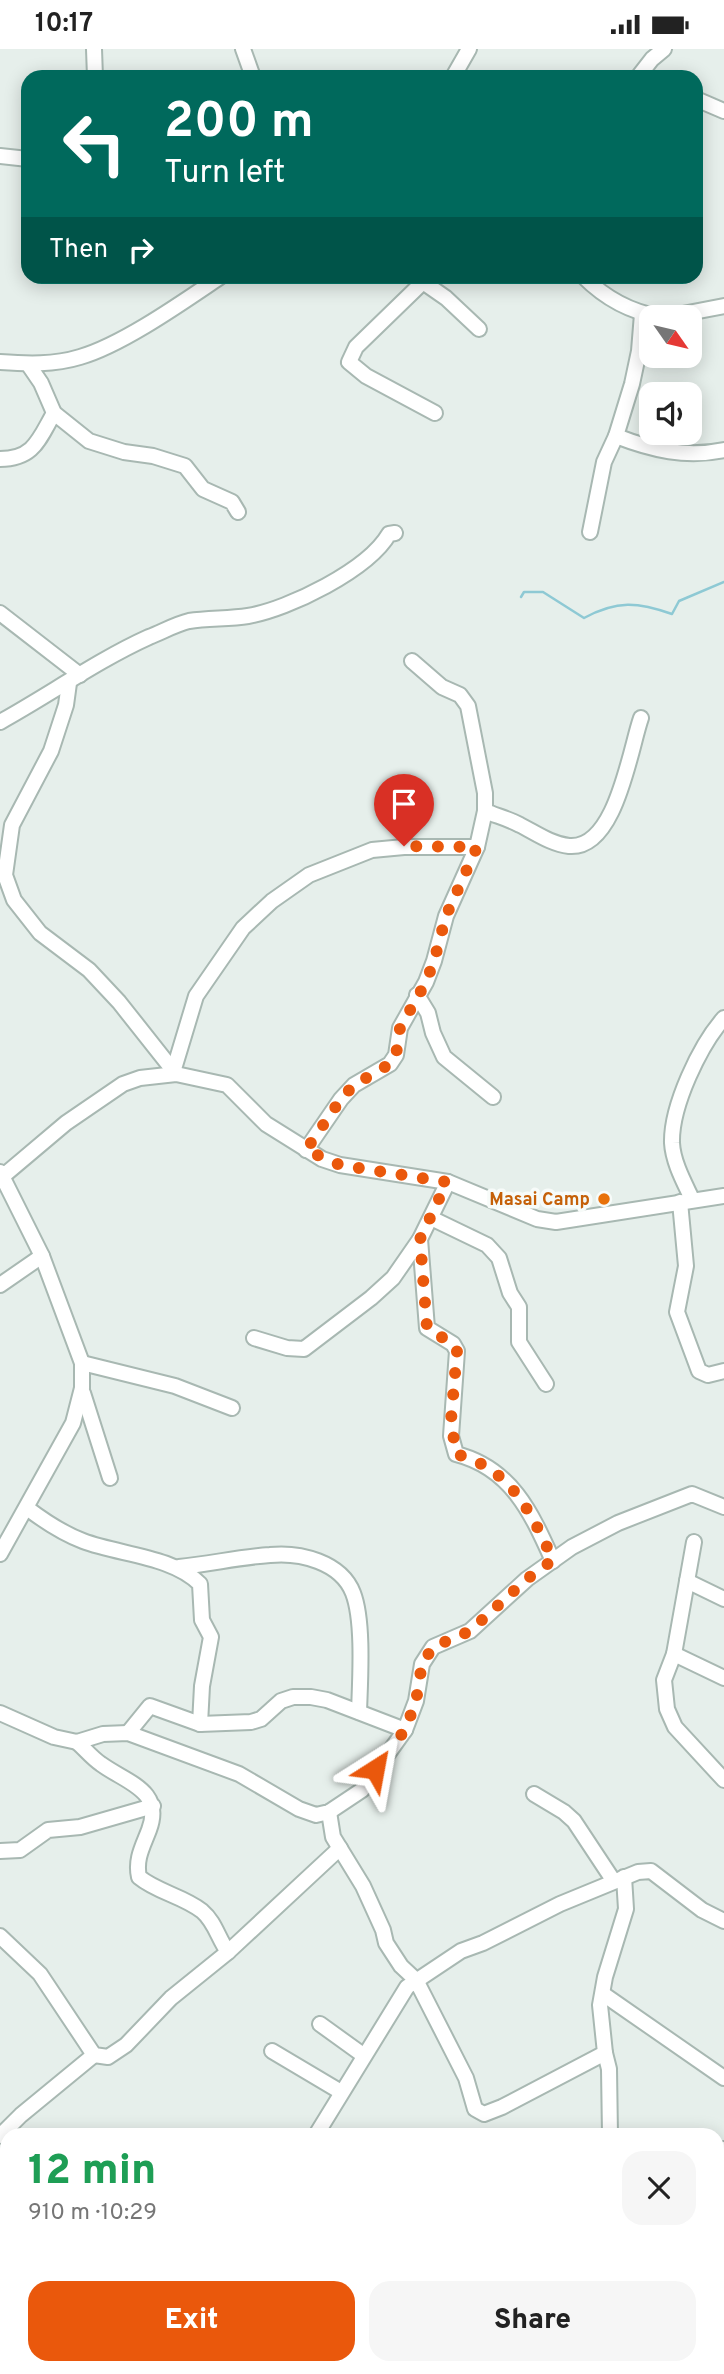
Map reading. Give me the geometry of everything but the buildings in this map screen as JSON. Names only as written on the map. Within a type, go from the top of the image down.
[{"type":"street","points":[[94,49],[96,70]]},
{"type":"street","points":[[243,49],[250,70]]},
{"type":"street","points":[[457,70],[469,49]]},
{"type":"street","points":[[643,70],[664,49]]},
{"type":"street","points":[[703,102],[724,111]]},
{"type":"street","points":[[0,156],[21,158]]},
{"type":"street","points":[[0,362],[28,364],[82,357],[123,337],[209,284]]},
{"type":"street","points":[[416,284],[356,347],[349,362],[366,376],[435,414]]},
{"type":"street","points":[[428,284],[480,329]]},
{"type":"street","points":[[593,284],[610,298],[639,312]]},
{"type":"street","points":[[702,310],[724,306]]},
{"type":"street","points":[[590,532],[604,462],[616,436],[639,351]]},
{"type":"street","points":[[28,364],[41,383],[54,413],[89,441],[186,465],[203,489],[232,502],[239,512]]},
{"type":"street","points":[[0,459],[20,457],[32,451],[54,413]]},
{"type":"street","points":[[616,436],[649,449],[675,453],[724,450]]},
{"type":"street","points":[[0,722],[147,638],[187,622],[266,612],[307,595],[342,577],[383,544],[389,534],[395,533]]},
{"type":"street","points":[[3,620],[75,679]]},
{"type":"street","points":[[306,1150],[341,1099],[354,1085],[390,1064],[396,1055],[400,1028],[434,961],[450,905],[477,847],[485,811],[485,793],[468,706],[460,695],[442,687],[412,661]]},
{"type":"street","points":[[75,679],[51,751],[12,825],[3,876],[14,900],[40,933],[89,971],[120,1002],[175,1072]]},
{"type":"street","points":[[485,811],[519,824],[538,836],[570,846],[588,841],[598,833],[619,800],[641,718]]},
{"type":"street","points":[[175,1072],[196,996],[243,928],[272,901],[309,875],[372,849],[404,846],[477,847]]},
{"type":"street","points":[[417,995],[428,1013],[433,1033],[444,1057],[493,1097]]},
{"type":"street","points":[[724,1019],[708,1037],[675,1119],[672,1144],[686,1201],[686,1266],[677,1313],[699,1371],[708,1375],[724,1371]]},
{"type":"street","points":[[0,1554],[73,1423],[82,1388],[82,1363],[68,1320],[42,1256],[1,1175],[66,1123],[123,1084],[175,1072],[227,1085],[266,1124],[306,1150],[340,1165],[447,1182],[537,1219],[556,1222],[724,1196]]},
{"type":"street","points":[[254,1338],[287,1348],[304,1349],[352,1314],[393,1278],[420,1239],[447,1182]]},
{"type":"street","points":[[431,1218],[487,1245],[499,1258],[510,1293],[519,1307],[519,1342],[547,1384]]},
{"type":"street","points":[[420,1239],[427,1328],[453,1344],[457,1351],[451,1420],[456,1454],[477,1460],[513,1487],[532,1514],[553,1560]]},
{"type":"street","points":[[0,1285],[42,1256]]},
{"type":"street","points":[[82,1363],[175,1386],[232,1408]]},
{"type":"street","points":[[82,1388],[110,1478]]},
{"type":"street","points":[[0,1713],[54,1737],[77,1742],[103,1734],[128,1733],[239,1774],[299,1809],[316,1815],[329,1812],[362,1790],[405,1730],[416,1701],[422,1664],[433,1647],[470,1631],[527,1579],[553,1560],[618,1523],[692,1494],[724,1507]]},
{"type":"street","points":[[27,1508],[46,1522],[84,1541],[179,1567],[294,1554],[316,1560],[334,1570],[353,1593],[358,1613],[359,1712]]},
{"type":"street","points":[[694,1542],[674,1654],[664,1680],[667,1709],[675,1727],[724,1780]]},
{"type":"street","points":[[179,1567],[200,1584],[202,1620],[211,1637],[202,1686],[200,1724]]},
{"type":"street","points":[[687,1581],[724,1599]]},
{"type":"street","points":[[674,1654],[724,1678]]},
{"type":"street","points":[[128,1733],[150,1706],[200,1724],[251,1723],[261,1719],[281,1701],[293,1697],[327,1700],[405,1730]]},
{"type":"street","points":[[77,1742],[99,1763],[149,1797],[153,1806],[151,1826],[138,1857],[139,1877],[201,1910],[212,1921],[228,1952]]},
{"type":"street","points":[[534,1794],[574,1821],[618,1879],[626,1909],[605,1977],[600,2014],[609,2069],[610,2128]]},
{"type":"street","points":[[0,1851],[20,1850],[48,1829],[80,1827],[153,1806]]},
{"type":"street","points":[[329,1812],[333,1837],[363,1886],[386,1943],[401,1966],[416,1979],[466,2077],[478,2112],[493,2111],[605,2053]]},
{"type":"street","points":[[0,1936],[40,1974],[60,2008],[94,2055],[108,2057],[126,2045],[171,1998],[228,1952],[340,1848]]},
{"type":"street","points":[[320,2128],[395,2003],[416,1979],[461,1951],[618,1879],[651,1871],[702,1910],[724,1921]]},
{"type":"street","points":[[603,1994],[724,2078]]},
{"type":"street","points":[[320,2024],[363,2055]]},
{"type":"street","points":[[272,2052],[341,2092]]},
{"type":"street","points":[[8,2128],[94,2055]]},
{"type":"waterway","points":[[521,597],[524,592],[543,592],[584,618],[607,608],[628,605],[649,607],[672,614],[679,601],[724,582]]},
{"type":"place","name":"Masai Camp","points":[[604,1199]]},
{"type":"route","points":[[375,1769],[396,1738],[405,1730],[414,1709],[422,1664],[433,1647],[470,1631],[527,1579],[553,1560],[532,1514],[513,1487],[477,1460],[456,1454],[451,1436],[451,1420],[457,1351],[453,1344],[431,1333],[427,1328],[420,1239],[447,1182],[340,1165],[306,1150],[341,1099],[354,1085],[390,1064],[396,1055],[400,1028],[426,982],[446,916],[477,847],[404,846]]}]
